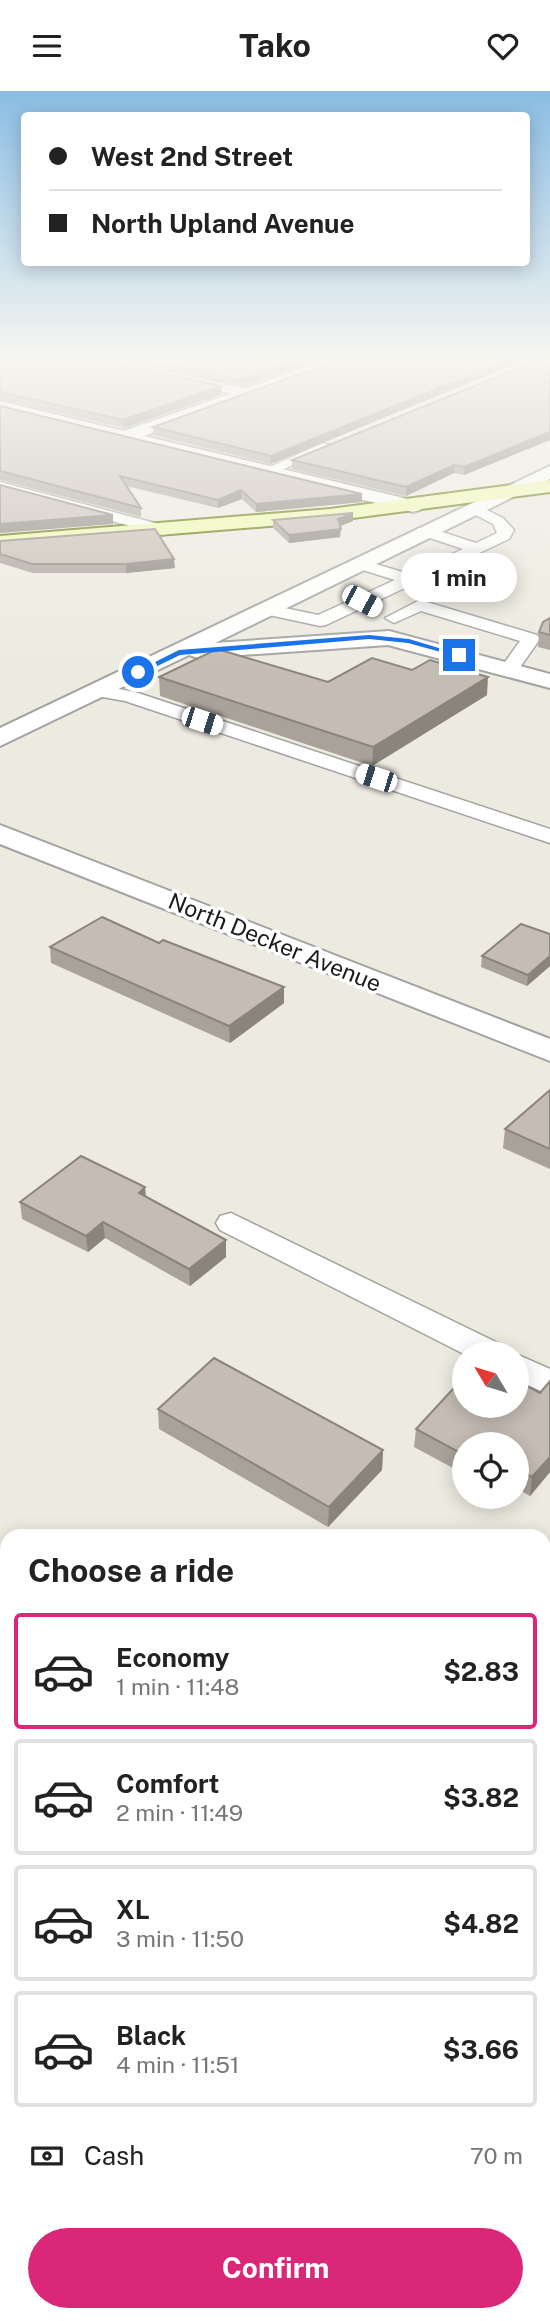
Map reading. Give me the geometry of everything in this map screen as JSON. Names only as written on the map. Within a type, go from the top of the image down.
[{"type":"street","points":[[241,463],[413,506]]},
{"type":"street","points":[[0,738],[179,653],[424,531],[550,473]]},
{"type":"street","points":[[0,542],[164,530],[413,506],[550,486]]},
{"type":"street","points":[[179,653],[392,628],[550,681]]},
{"type":"street","name":"North Decker Avenue","points":[[0,834],[550,1051]]},
{"type":"lane","points":[[270,470],[287,463]]},
{"type":"lane","points":[[0,487],[164,530]]},
{"type":"lane","points":[[267,609],[320,621],[503,536],[506,530],[498,521],[472,508]]},
{"type":"lane","points":[[424,531],[477,548]]},
{"type":"lane","points":[[359,563],[409,579]]},
{"type":"lane","points":[[362,601],[392,628],[420,605],[531,639],[509,669]]},
{"type":"lane","points":[[98,691],[128,696],[550,836]]},
{"type":"lane","points":[[231,1223],[466,1341]]},
{"type":"lane","points":[[529,1372],[550,1383]]},
{"type":"building","points":[[0,463],[235,463],[362,494],[256,504],[241,490],[218,500],[120,476],[141,508],[0,471]]},
{"type":"building","points":[[305,463],[474,463],[464,467],[454,465],[406,487]]},
{"type":"building","points":[[0,485],[113,515],[0,524]]},
{"type":"building","points":[[353,513],[338,519],[341,529],[289,535],[273,520]]},
{"type":"building","points":[[155,529],[174,559],[126,564],[32,564],[0,554],[0,541]]},
{"type":"building","points":[[550,618],[550,635],[539,632],[543,622]]},
{"type":"building","points":[[217,649],[328,682],[372,658],[412,670],[430,660],[488,677],[373,747],[159,677]]},
{"type":"building","points":[[102,917],[159,943],[163,940],[284,987],[229,1026],[50,947]]},
{"type":"building","points":[[521,924],[550,934],[550,956],[528,975],[482,956]]},
{"type":"building","points":[[550,1090],[550,1149],[505,1129]]},
{"type":"building","points":[[81,1156],[145,1187],[139,1193],[226,1240],[189,1269],[103,1222],[86,1236],[20,1202]]},
{"type":"building","points":[[214,1358],[383,1450],[329,1507],[158,1409]]},
{"type":"building","points":[[550,1381],[550,1457],[532,1477],[529,1476],[529,1432],[452,1432],[452,1448],[416,1429],[452,1390],[452,1418],[529,1418],[529,1387],[540,1393]]},
{"type":"route","points":[[138,672],[179,653],[369,637],[409,641],[459,655]]}]
